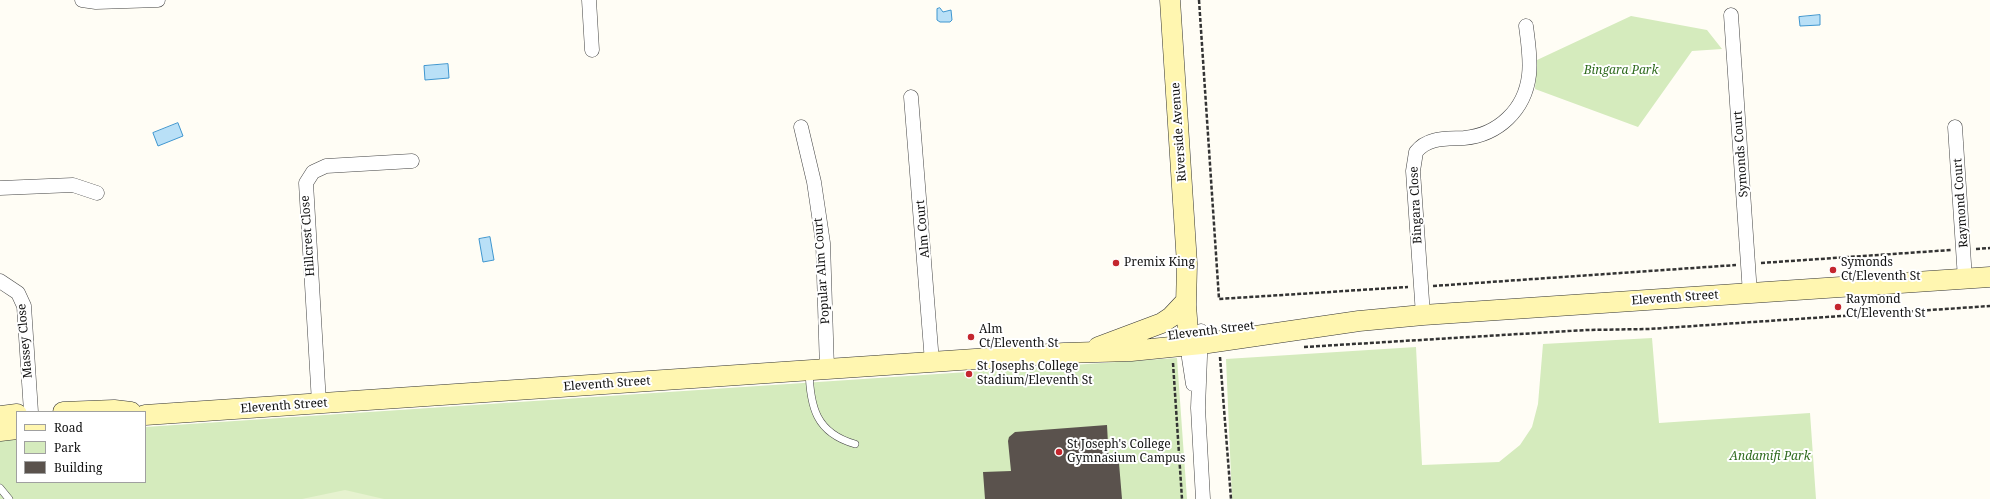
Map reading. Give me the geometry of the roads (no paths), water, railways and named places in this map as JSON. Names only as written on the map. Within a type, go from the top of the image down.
[{"type":"main road","name":"Riverside Avenue","points":[[1170,0],[1187,264],[1195,342]]},
{"type":"main road","name":"Riverside Avenue","points":[[1187,264],[1186,301],[1195,342]]},
{"type":"main road","name":"Eleventh Street","points":[[1064,352],[1131,352],[1195,342],[1359,321],[1423,315],[1990,277]]},
{"type":"main road","points":[[1098,347],[1162,323],[1171,317],[1186,301]]},
{"type":"main road","name":"Eleventh Street","points":[[146,413],[818,370],[1064,352],[1098,347],[1195,342]]},
{"type":"main road","name":"Eleventh Street","points":[[88,411],[124,411]]},
{"type":"main road","points":[[0,416],[16,414]]},
{"type":"main road","points":[[0,431],[16,429]]},
{"type":"street","points":[[82,0],[96,2],[158,0]]},
{"type":"street","points":[[589,0],[592,50]]},
{"type":"street","name":"Symonds Court","points":[[1731,15],[1750,294]]},
{"type":"street","name":"Bingara Close","points":[[1423,315],[1413,171],[1416,152],[1428,142],[1482,135],[1494,129],[1514,113],[1520,103],[1529,77],[1526,26]]},
{"type":"street","name":"Alm Court","points":[[911,97],[926,266],[932,362]]},
{"type":"street","name":"Popular Alm Court","points":[[801,127],[814,182],[822,243],[818,370]]},
{"type":"street","name":"Raymond Court","points":[[1955,127],[1966,279]]},
{"type":"street","name":"Hillcrest Close","points":[[319,403],[306,183],[313,172],[326,166],[412,161]]},
{"type":"street","points":[[0,188],[73,185],[97,193]]},
{"type":"street","name":"Massey Close","points":[[0,281],[18,293],[24,306],[31,411]]},
{"type":"street","name":"Riverside Avenue","points":[[1195,342],[1203,499]]},
{"type":"lane","points":[[818,370],[811,401],[815,414],[830,433],[841,440],[855,444]]},
{"type":"lane","points":[[0,488],[9,499]]},
{"type":"lane","points":[[0,496],[9,499]]},
{"type":"water","points":[[940,8],[943,12],[951,10],[952,20],[950,22],[940,22],[937,20],[937,9]]},
{"type":"water","points":[[1820,15],[1820,25],[1800,26],[1799,17]]},
{"type":"water","points":[[448,64],[449,78],[425,80],[424,66]]},
{"type":"water","points":[[178,123],[183,136],[158,146],[153,133]]},
{"type":"water","points":[[490,237],[494,260],[483,262],[479,239]]},
{"type":"place","name":"Premix King","points":[[1116,263]]},
{"type":"place","name":"Symonds Ct/Eleventh St","points":[[1833,270]]},
{"type":"place","name":"Raymond Ct/Eleventh St","points":[[1838,307]]},
{"type":"place","name":"Alm Ct/Eleventh St","points":[[971,337]]},
{"type":"place","name":"St Josephs College Stadium/Eleventh St","points":[[969,374]]},
{"type":"place","name":"St Joseph's College Gymnasium Campus","points":[[1059,452]]},
{"type":"park label","name":"Bingara Park","points":[[1621,71]]},
{"type":"park label","name":"Andamifi Park","points":[[1770,457]]}]
